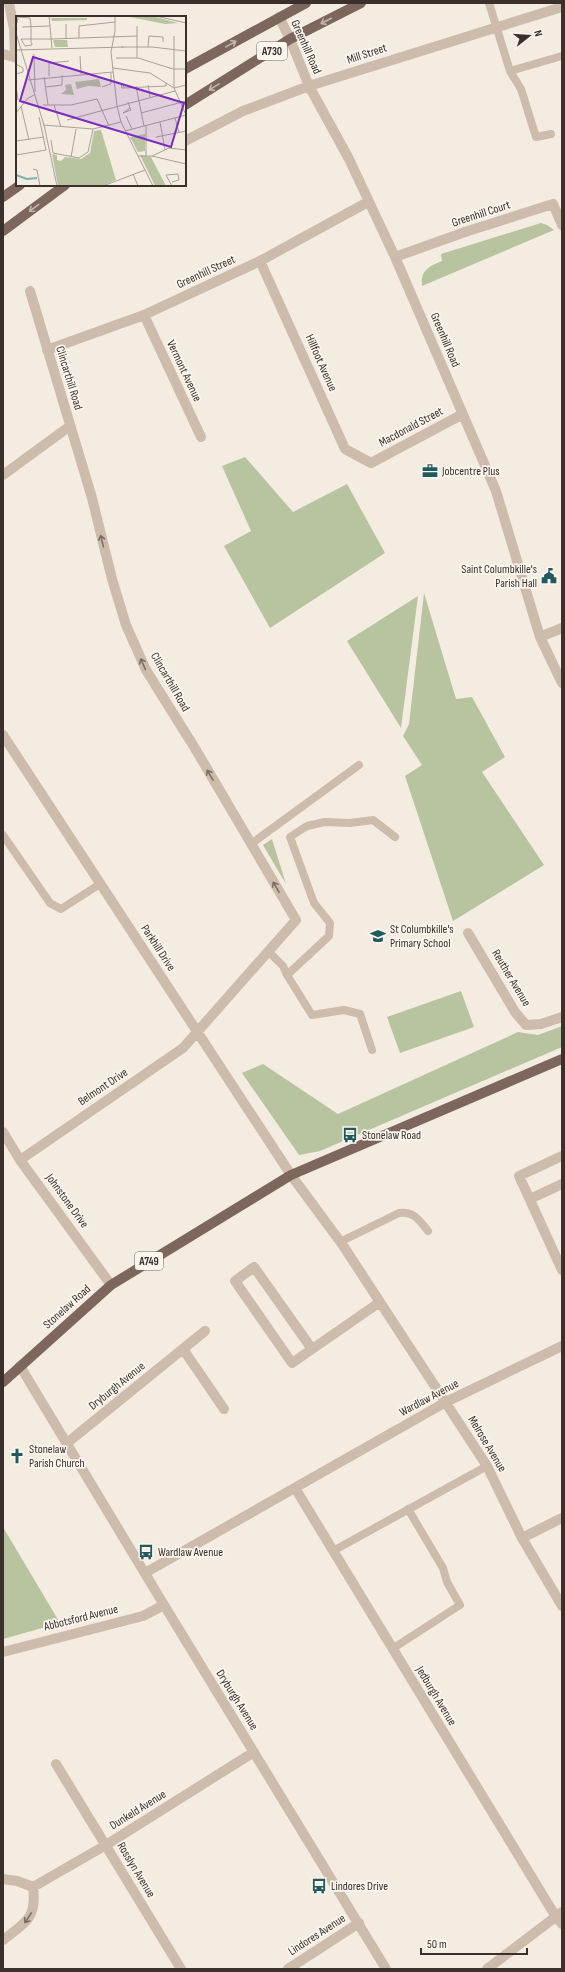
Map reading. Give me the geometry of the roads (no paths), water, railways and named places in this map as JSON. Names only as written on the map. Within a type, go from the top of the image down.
[{"type":"main road","name":"A730","points":[[186,68],[306,3]]},
{"type":"main road","name":"A730","points":[[186,104],[290,40],[361,3]]},
{"type":"main road","points":[[3,197],[19,186]]},
{"type":"main road","points":[[3,231],[64,186]]},
{"type":"main road","name":"Stonelaw Road","points":[[3,1382],[111,1285],[291,1175],[562,1059]]},
{"type":"street","points":[[3,54],[16,58],[14,29],[9,3]]},
{"type":"street","name":"Mill Street","points":[[186,140],[243,111],[309,86],[562,7]]},
{"type":"street","name":"Greenhill Road","points":[[279,17],[309,86],[349,159],[395,257],[496,491],[540,637],[562,682]]},
{"type":"street","name":"Greenhill Street","points":[[47,350],[144,315],[260,261],[368,202]]},
{"type":"street","name":"Greenhill Court","points":[[395,257],[468,231],[553,204],[562,225]]},
{"type":"street","name":"Hillfoot Avenue","points":[[260,261],[345,449],[371,463]]},
{"type":"street","name":"Clincarthill Road","points":[[30,291],[92,498],[112,579],[126,625],[146,670],[296,920],[198,1033]]},
{"type":"street","name":"Vermont Avenue","points":[[144,315],[201,437]]},
{"type":"street","name":"Macdonald Street","points":[[371,463],[463,414]]},
{"type":"street","points":[[3,475],[70,426]]},
{"type":"street","points":[[540,637],[562,628]]},
{"type":"street","name":"Parkhill Drive","points":[[3,735],[291,1175]]},
{"type":"street","name":"Reuther Avenue","points":[[468,933],[514,1012],[526,1025],[541,1024],[562,1017]]},
{"type":"street","name":"Belmont Drive","points":[[20,1160],[183,1048],[198,1033]]},
{"type":"street","name":"Johnstone Drive","points":[[3,1132],[20,1160],[111,1285]]},
{"type":"street","points":[[561,1264],[519,1176],[562,1156]]},
{"type":"street","name":"Melrose Avenue","points":[[291,1175],[340,1242],[487,1466],[522,1538],[562,1606]]},
{"type":"street","points":[[530,1199],[562,1184]]},
{"type":"street","points":[[312,1349],[254,1267],[235,1281],[292,1363],[380,1302]]},
{"type":"street","name":"Dryburgh Avenue","points":[[67,1443],[205,1331]]},
{"type":"street","name":"Wardlaw Avenue","points":[[145,1574],[446,1402],[562,1346]]},
{"type":"street","points":[[183,1349],[224,1409]]},
{"type":"street","name":"Dryburgh Avenue","points":[[20,1366],[164,1606],[386,1969]]},
{"type":"street","name":"Jedburgh Avenue","points":[[295,1488],[392,1649],[560,1917]]},
{"type":"street","points":[[522,1538],[562,1518]]},
{"type":"street","name":"Abbotsford Avenue","points":[[3,1652],[143,1616],[164,1606]]},
{"type":"street","name":"Dunkeld Avenue","points":[[33,1887],[106,1845],[254,1752]]},
{"type":"street","name":"Rosslyn Avenue","points":[[56,1764],[181,1969]]},
{"type":"street","points":[[3,1880],[17,1882],[33,1887],[35,1903],[28,1921],[3,1940]]},
{"type":"street","points":[[487,1969],[560,1917]]},
{"type":"street","name":"Lindores Avenue","points":[[288,1969],[359,1923]]},
{"type":"lane","points":[[489,3],[510,71],[521,89],[536,137],[551,134]]},
{"type":"lane","points":[[510,71],[562,56]]},
{"type":"lane","points":[[251,844],[359,765]]},
{"type":"lane","points":[[287,974],[329,936],[330,923],[314,903],[290,837],[307,826],[325,822],[350,823],[373,820],[395,836]]},
{"type":"lane","points":[[3,835],[54,907],[61,909],[65,907],[100,884]]},
{"type":"lane","points":[[268,951],[283,966],[312,1015],[344,1010],[360,1014],[372,1050]]},
{"type":"lane","points":[[340,1242],[399,1213],[407,1212],[415,1215],[428,1231]]},
{"type":"lane","points":[[333,1551],[487,1466]]},
{"type":"lane","points":[[392,1649],[460,1606],[447,1582],[443,1568],[408,1509]]},
{"type":"place","name":"Jobcentre Plus","points":[[430,471]]},
{"type":"place","name":"Saint Columbkille's Parish Hall","points":[[549,576]]},
{"type":"place","name":"St Columbkille's Primary School","points":[[378,936]]},
{"type":"place","name":"Stonelaw Road","points":[[350,1135]]},
{"type":"place","name":"Stonelaw Parish Church","points":[[17,1456]]},
{"type":"place","name":"Wardlaw Avenue","points":[[146,1552]]},
{"type":"place","name":"Lindores Drive","points":[[319,1886]]}]
